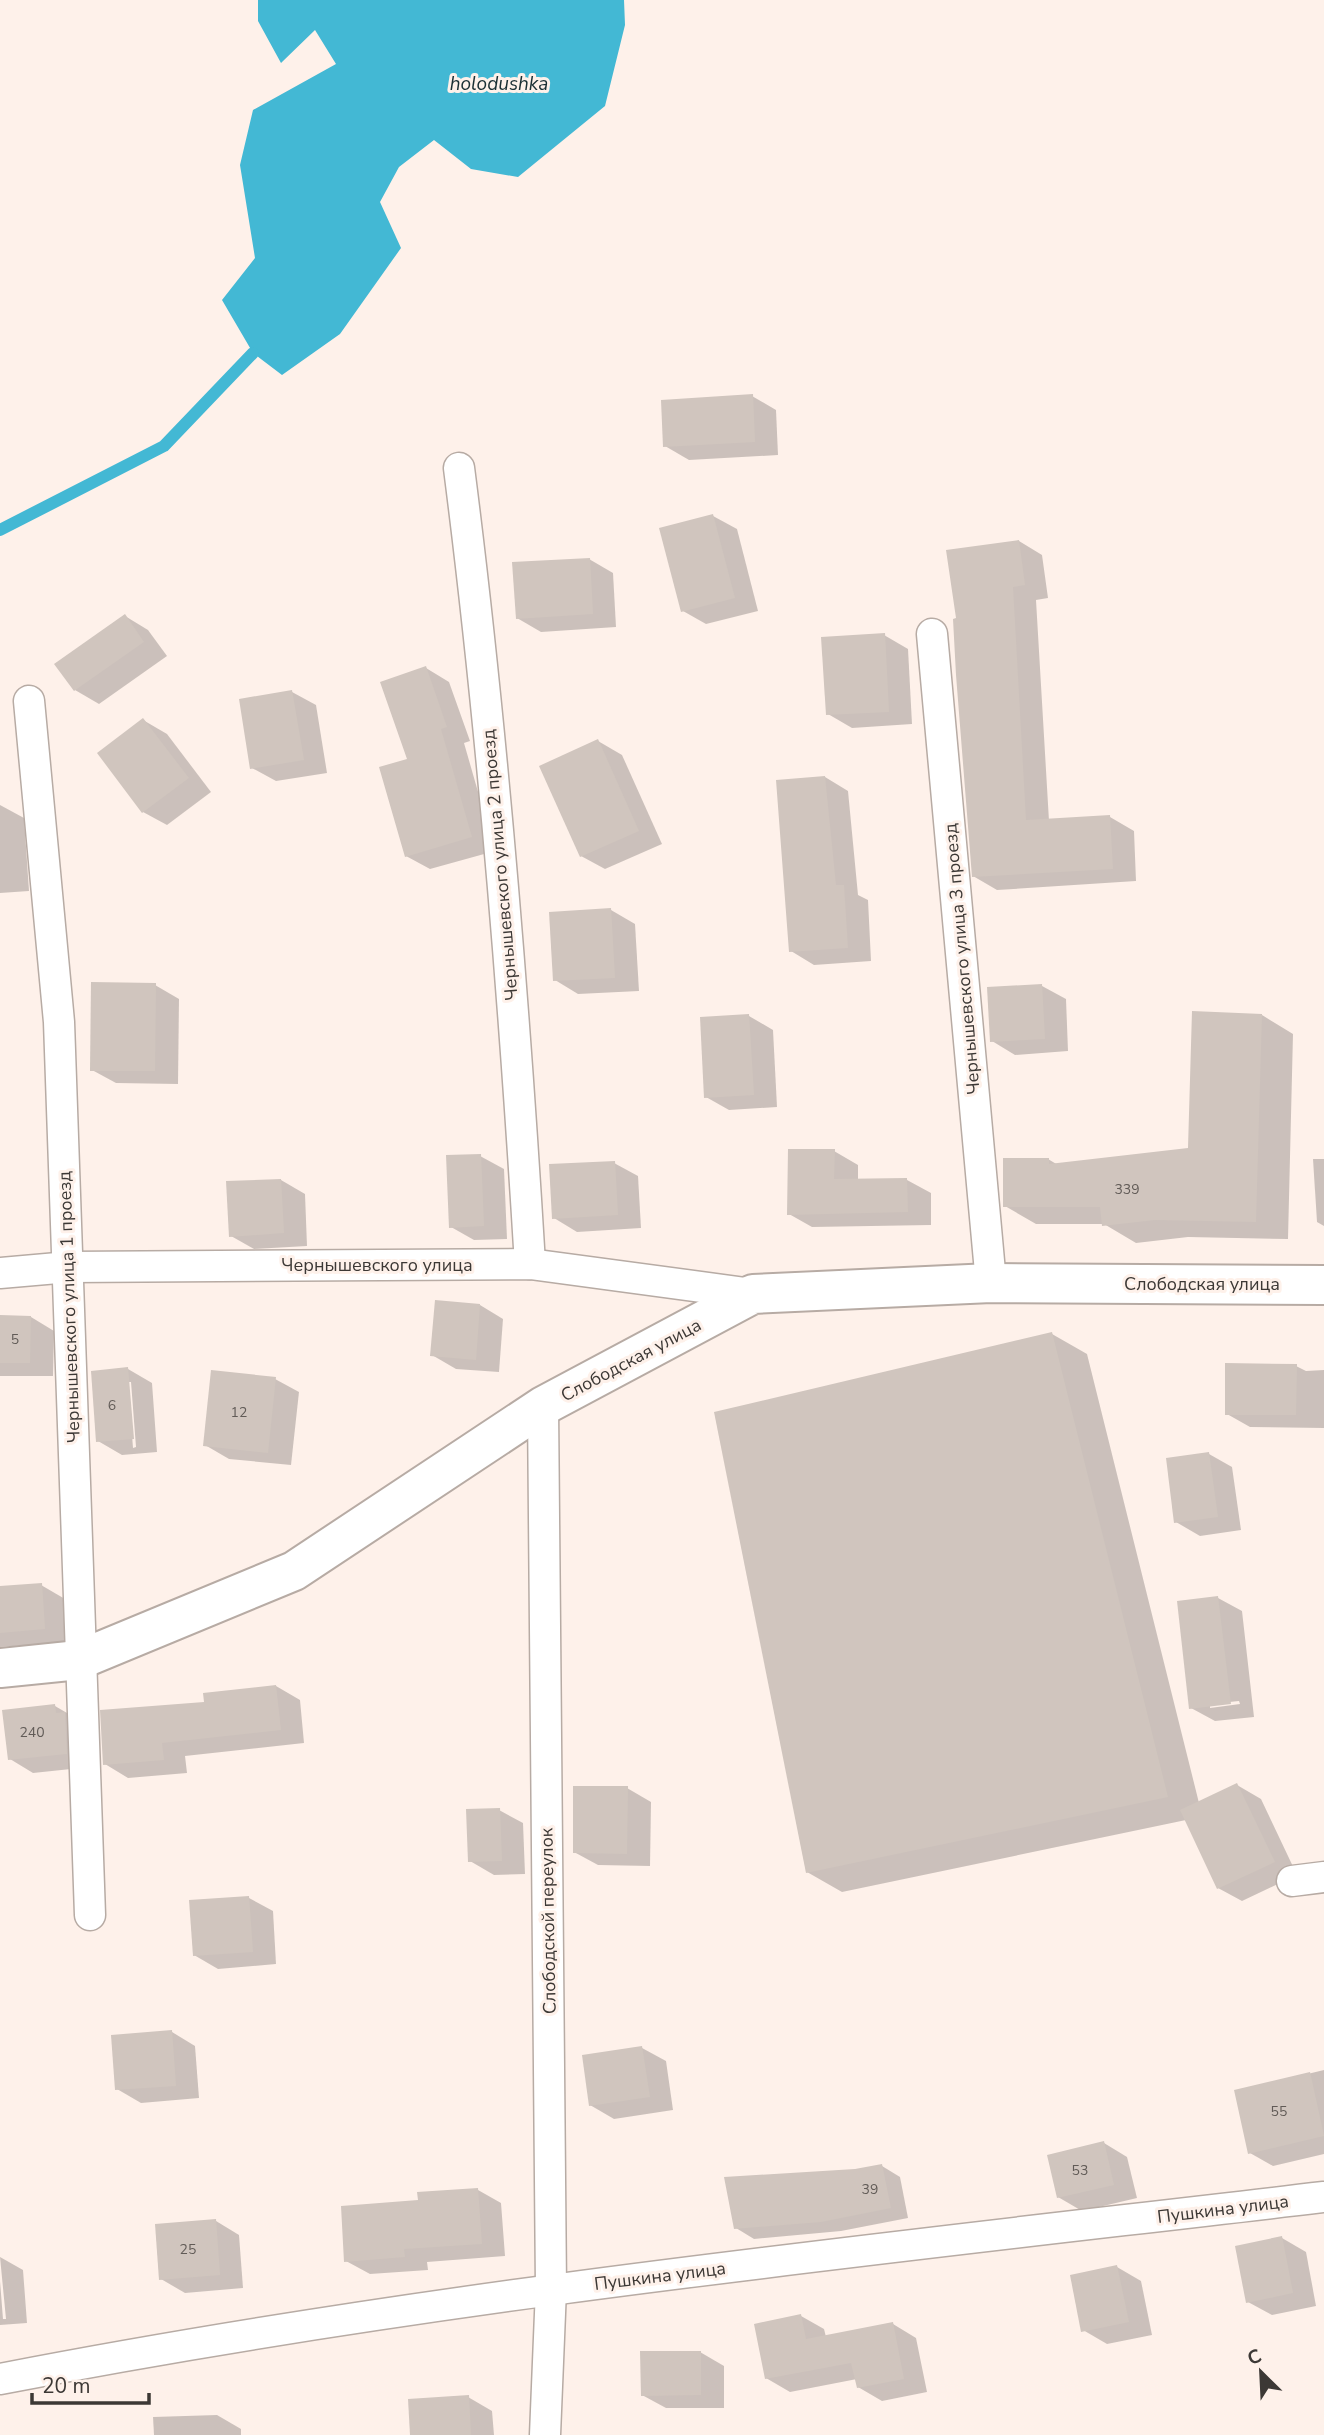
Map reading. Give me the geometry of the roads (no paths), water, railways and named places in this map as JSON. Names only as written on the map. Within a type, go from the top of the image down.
[{"type":"street","name":"Чернышевского улица 2 проезд","points":[[459,468],[481,644],[521,1117],[530,1264]]},
{"type":"street","name":"Чернышевского улица 3 проезд","points":[[932,634],[991,1283]]},
{"type":"street","name":"Чернышевского улица 1 проезд","points":[[29,701],[59,1022],[69,1267],[79,1660],[90,1914]]},
{"type":"street","name":"Чернышевского улица","points":[[0,1273],[69,1267],[530,1264],[753,1294]]},
{"type":"street","name":"Слободская улица","points":[[0,1668],[79,1660],[294,1571],[542,1406],[753,1294],[991,1283],[1324,1285]]},
{"type":"street","name":"Слободской переулок","points":[[542,1406],[551,2289],[545,2435]]},
{"type":"street","points":[[1292,1881],[1324,1877]]},
{"type":"street","name":"Пушкина улица","points":[[0,2379],[175,2345],[551,2289],[1324,2197]]},
{"type":"water","name":"holodushka","points":[[258,0],[624,0],[625,25],[605,106],[518,177],[471,169],[434,140],[399,167],[380,202],[401,248],[340,334],[282,375],[253,353],[222,300],[255,258],[240,165],[253,110],[336,64],[315,30],[281,63],[258,21]]},
{"type":"waterway","points":[[0,530],[164,446],[253,353]]}]
